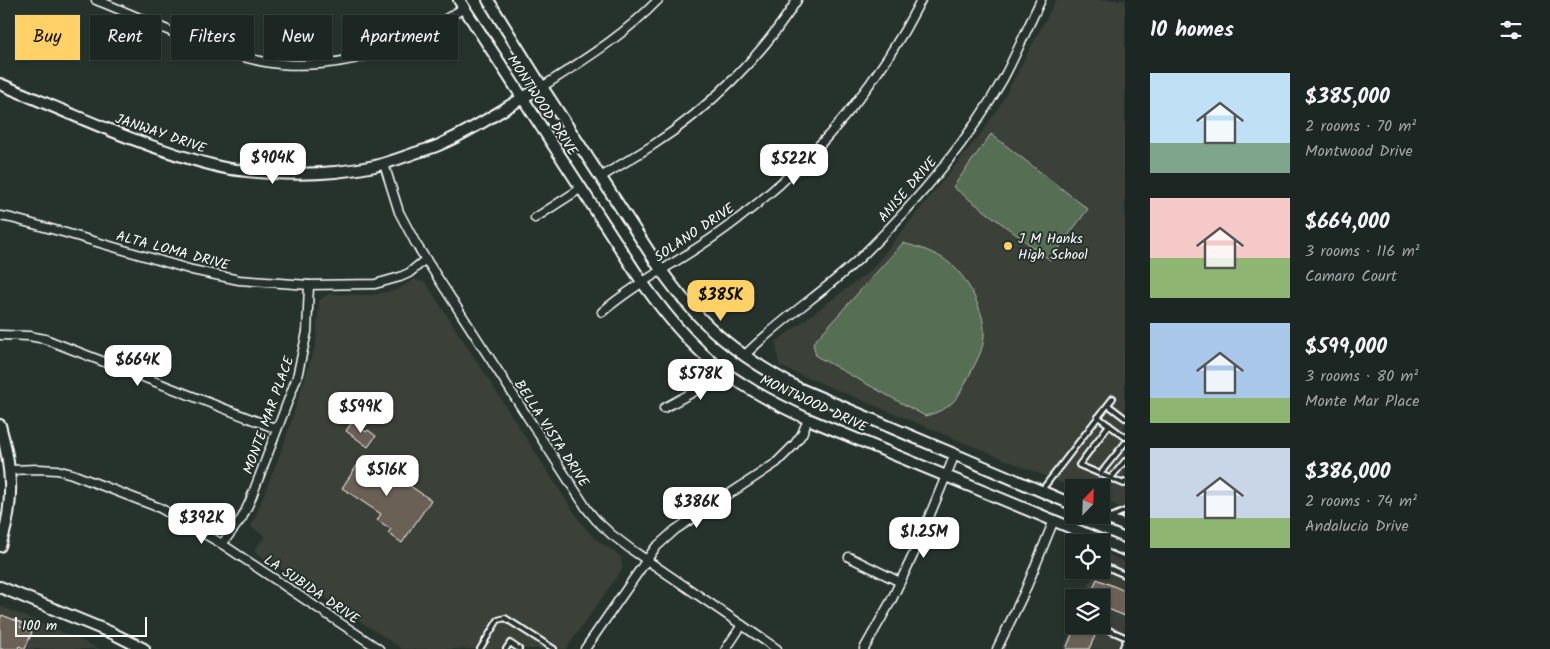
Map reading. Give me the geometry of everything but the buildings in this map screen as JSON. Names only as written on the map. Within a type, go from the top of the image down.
[{"type":"main road","name":"MONTWOOD DRIVE","points":[[488,0],[661,270],[680,297],[711,330],[764,370],[798,388],[1065,500]]},
{"type":"main road","name":"MONTWOOD DRIVE","points":[[462,4],[521,98],[642,282],[673,324],[722,370],[743,385],[808,419],[1125,550]]},
{"type":"main road","name":"JANWAY DRIVE","points":[[0,84],[166,152],[219,166],[250,171],[308,174],[359,169],[384,164],[441,144],[470,131],[521,98],[542,87]]},
{"type":"main road","points":[[0,424],[10,470],[11,496],[0,546]]},
{"type":"main road","points":[[1110,520],[1125,526]]},
{"type":"main road","points":[[0,586],[144,649]]},
{"type":"street","points":[[96,0],[197,42],[234,55],[261,61],[300,64],[344,61],[385,50],[424,32],[462,4]]},
{"type":"street","points":[[542,87],[601,50],[623,33],[658,0]]},
{"type":"street","points":[[601,177],[654,144],[710,101],[755,56],[797,0]]},
{"type":"street","name":"SOLANO DRIVE","points":[[602,312],[642,282],[735,221],[803,163],[847,114],[874,80],[894,49],[921,0]]},
{"type":"street","name":"ANISE DRIVE","points":[[744,356],[766,335],[861,257],[923,193],[973,127],[1002,80],[1041,0]]},
{"type":"street","name":"BELLA VISTA DRIVE","points":[[384,164],[399,212],[416,244],[587,509],[611,534],[777,649]]},
{"type":"street","points":[[535,218],[580,189]]},
{"type":"street","name":"ALTA LOMA DRIVE","points":[[0,216],[57,230],[218,276],[239,280],[309,285],[375,284],[388,282],[409,273],[426,259]]},
{"type":"street","name":"MONTE MAR PLACE","points":[[222,544],[242,518],[250,502],[288,404],[303,355],[307,332],[309,285]]},
{"type":"street","points":[[0,335],[30,336],[45,339],[277,429]]},
{"type":"street","points":[[664,408],[698,390],[722,370]]},
{"type":"street","points":[[585,649],[647,559],[664,539],[785,456],[802,434],[808,419]]},
{"type":"street","points":[[864,649],[915,551],[955,454]]},
{"type":"street","name":"LA SUBIDA DRIVE","points":[[10,470],[57,470],[90,480],[160,508],[222,544],[379,649]]},
{"type":"street","points":[[997,649],[1025,591],[1054,520]]},
{"type":"street","points":[[849,557],[900,582]]},
{"type":"street","points":[[726,649],[742,625]]},
{"type":"lane","points":[[1041,491],[1113,398]]},
{"type":"lane","points":[[1108,405],[1125,418]]},
{"type":"lane","points":[[1098,417],[1125,437]]},
{"type":"lane","points":[[1109,425],[1079,465],[1124,484],[1125,482]]},
{"type":"lane","points":[[1100,474],[1125,443]]},
{"type":"lane","points":[[1111,478],[1125,461]]},
{"type":"lane","points":[[1110,515],[1125,511]]},
{"type":"lane","points":[[1110,569],[1125,575]]},
{"type":"lane","points":[[480,649],[498,620],[505,618],[554,649]]},
{"type":"lane","points":[[1110,631],[1125,637]]},
{"type":"lane","points":[[1122,649],[1125,642]]},
{"type":"lane","points":[[506,649],[510,643],[519,649]]},
{"type":"shaded area","name":"J M Hanks High School","points":[[1056,0],[1125,0],[1125,509],[1110,503],[1110,479],[1065,479],[1065,484],[779,366],[776,342],[870,271],[980,135],[999,107]]},
{"type":"shaded area","points":[[415,279],[426,283],[581,523],[594,538],[621,557],[622,569],[566,649],[402,649],[254,551],[265,536],[251,527],[284,444],[316,343],[319,301],[328,294],[372,295],[397,290]]},
{"type":"shaded area","points":[[1110,555],[1125,562],[1125,649],[1063,649],[1069,634],[1110,634],[1110,589],[1087,589],[1091,579],[1110,579]]},
{"type":"shaded area","points":[[0,606],[55,629],[100,649],[0,649]]},
{"type":"green space","points":[[991,134],[1088,209],[1050,260],[953,187]]},
{"type":"green space","points":[[903,243],[938,255],[955,267],[975,298],[984,325],[984,340],[981,350],[962,390],[948,406],[925,416],[816,356],[813,343]]},
{"type":"place","name":"J M Hanks High School","points":[[1008,246]]}]
